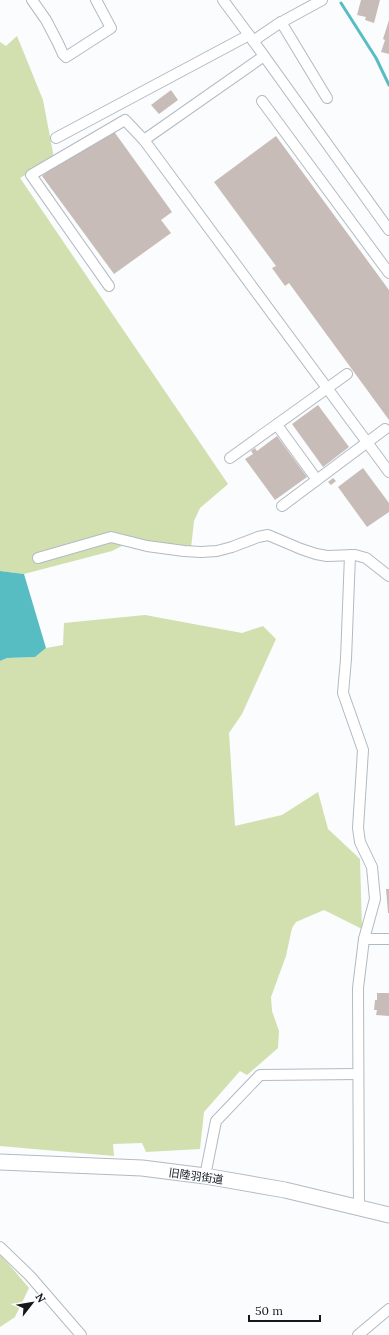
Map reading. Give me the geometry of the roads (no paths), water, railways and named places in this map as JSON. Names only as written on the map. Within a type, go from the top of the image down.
[{"type":"highway","name":"旧陸羽街道","points":[[0,1162],[142,1168],[205,1176],[285,1190],[389,1215]]},
{"type":"street","points":[[32,0],[46,20],[63,54],[66,57],[111,28],[96,0]]},
{"type":"street","points":[[223,0],[389,230]]},
{"type":"street","points":[[56,138],[322,0]]},
{"type":"street","points":[[281,22],[327,98]]},
{"type":"street","points":[[144,140],[264,56]]},
{"type":"street","points":[[262,100],[389,274]]},
{"type":"street","points":[[109,286],[31,175],[125,120],[144,140],[389,472]]},
{"type":"street","points":[[230,458],[347,374]]},
{"type":"street","points":[[277,425],[317,480]]},
{"type":"street","points":[[282,506],[385,429]]},
{"type":"street","points":[[38,558],[110,536],[147,546],[201,552],[217,551],[268,535],[316,554],[327,556],[355,555],[366,558],[389,576]]},
{"type":"street","points":[[350,555],[346,659],[343,693],[363,750],[358,828],[360,842],[372,867],[375,899],[364,939],[358,988],[359,1208]]},
{"type":"street","points":[[364,939],[389,939]]},
{"type":"street","points":[[205,1176],[216,1121],[260,1075],[358,1074]]},
{"type":"street","points":[[0,1247],[30,1276],[80,1335]]},
{"type":"street","points":[[358,1335],[389,1309]]},
{"type":"water","points":[[0,571],[24,574],[46,648],[35,657],[7,658],[0,661]]},
{"type":"waterway","points":[[341,3],[376,58],[389,85]]}]
